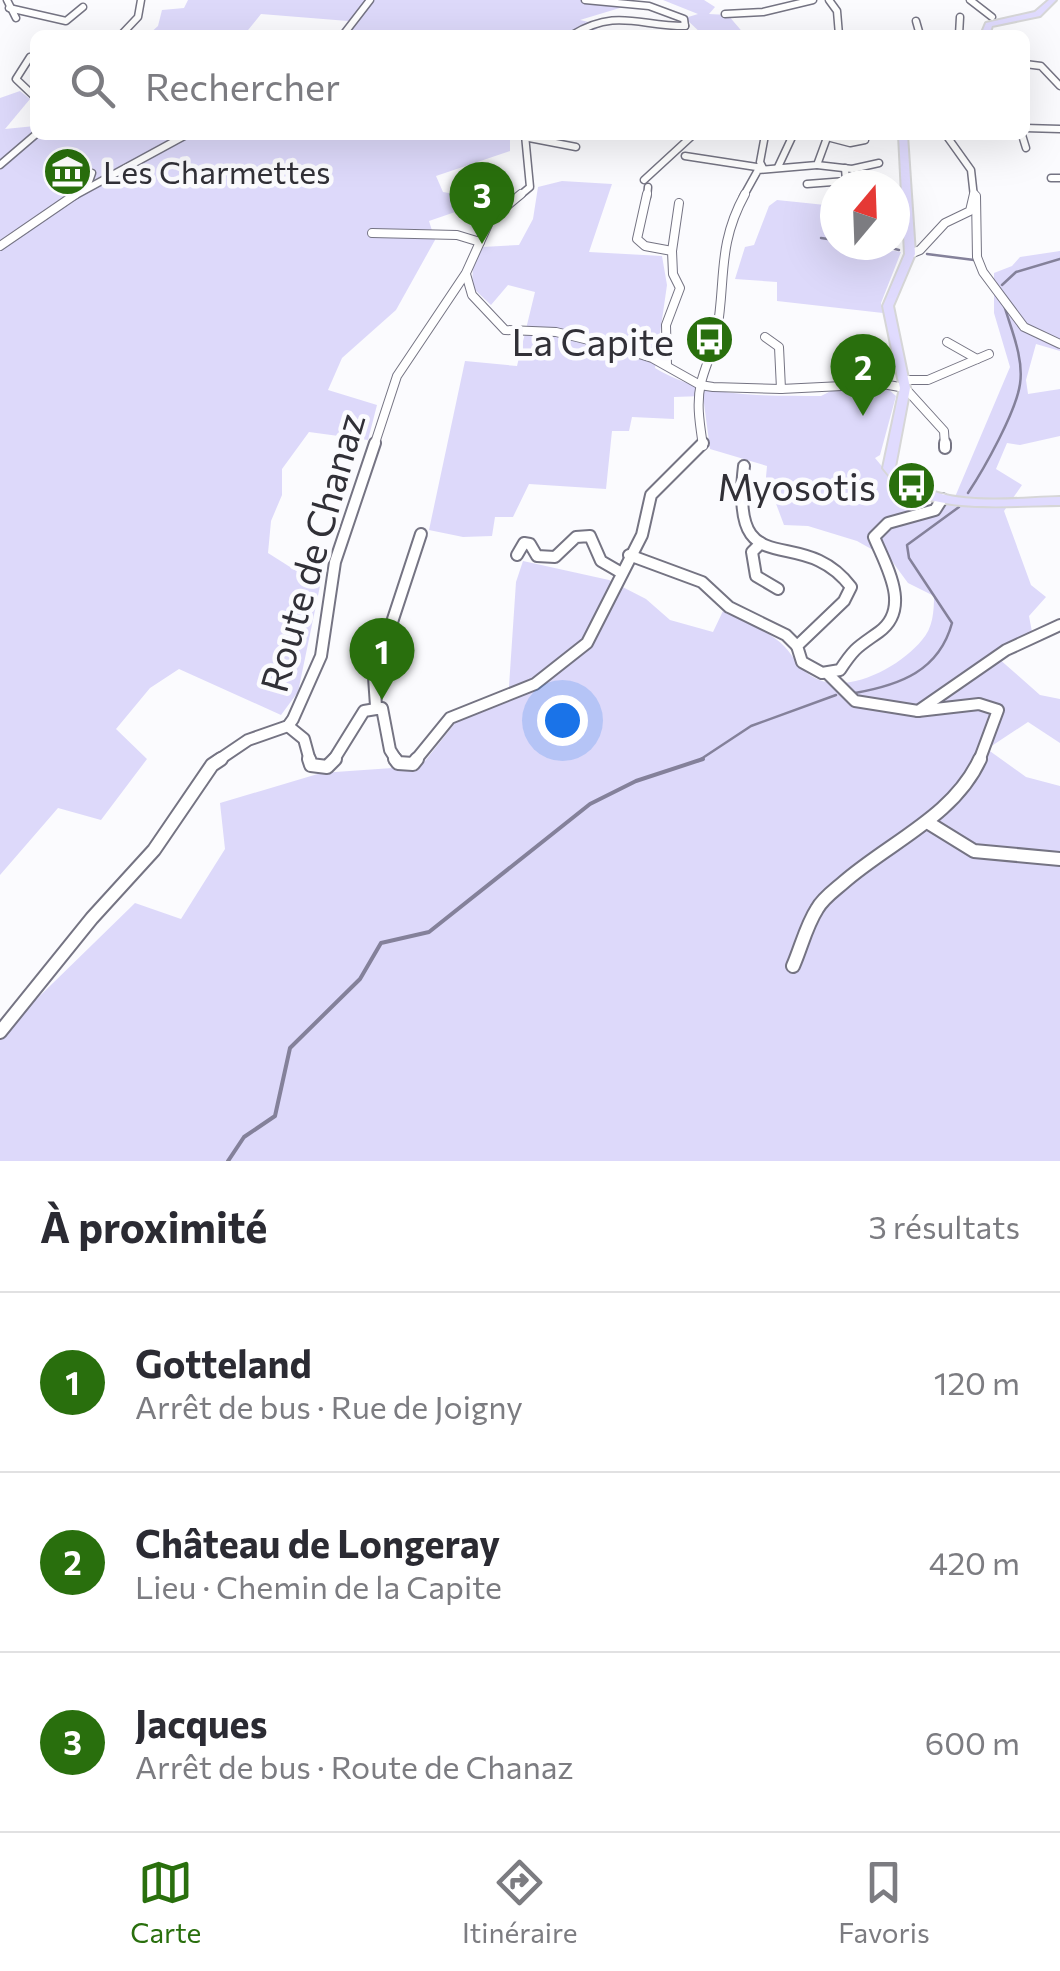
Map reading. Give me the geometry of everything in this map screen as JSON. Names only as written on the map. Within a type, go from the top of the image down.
[{"type":"main road","points":[[986,30],[988,25],[1037,14],[1055,1]]},
{"type":"main road","points":[[903,140],[915,252],[888,306],[905,384],[889,468],[906,486],[942,500],[1060,501]]},
{"type":"street","points":[[126,30],[138,17],[141,0]]},
{"type":"street","points":[[347,30],[370,0]]},
{"type":"street","points":[[584,0],[662,8],[679,16],[684,26]]},
{"type":"street","points":[[725,14],[763,12],[813,0]]},
{"type":"street","points":[[829,0],[837,12],[839,30]]},
{"type":"street","points":[[970,0],[992,17]]},
{"type":"street","points":[[8,4],[66,21],[83,7]]},
{"type":"street","points":[[8,4],[16,18]]},
{"type":"street","points":[[580,30],[592,22],[616,17],[694,30]]},
{"type":"street","points":[[959,30],[960,18]]},
{"type":"street","points":[[916,20],[918,30]]},
{"type":"street","points":[[30,57],[16,79],[30,92]]},
{"type":"street","points":[[1030,65],[1041,66],[1060,86]]},
{"type":"street","points":[[1030,128],[1060,129]]},
{"type":"street","points":[[0,165],[30,139]]},
{"type":"street","points":[[0,246],[88,187],[177,140]]},
{"type":"street","name":"Route de Chanaz","points":[[0,1032],[92,918],[154,850],[212,765],[248,740],[288,726],[306,696],[321,656],[335,562],[397,376],[466,273],[494,216],[530,187],[525,140]]},
{"type":"street","points":[[544,140],[576,147]]},
{"type":"street","points":[[672,251],[649,248],[637,239],[646,212],[646,183],[688,140]]},
{"type":"street","points":[[763,168],[760,162],[764,140]]},
{"type":"street","points":[[778,167],[790,140]]},
{"type":"street","points":[[817,165],[826,140]]},
{"type":"street","points":[[915,252],[946,224],[970,210],[976,196],[972,166],[950,140]]},
{"type":"street","points":[[1024,140],[1026,148]]},
{"type":"street","points":[[685,156],[763,168],[845,168],[879,163]]},
{"type":"street","points":[[376,706],[386,713],[393,757],[398,763],[413,764],[450,718],[524,690],[568,660],[600,624],[620,572],[644,527],[650,495],[703,446],[698,407],[700,385],[717,332],[718,286],[729,226],[752,177],[763,168]]},
{"type":"street","points":[[807,184],[840,184],[846,180],[845,168]]},
{"type":"street","points":[[86,170],[92,173],[88,187]]},
{"type":"street","points":[[976,196],[980,201],[978,262],[1024,328],[1060,344]]},
{"type":"street","points":[[667,364],[664,349],[670,302],[680,288],[673,274],[672,251],[678,203]]},
{"type":"street","points":[[372,233],[452,234],[480,242]]},
{"type":"street","points":[[466,273],[472,294],[505,330],[556,332],[667,364],[700,385],[781,390],[905,384],[928,380],[989,354]]},
{"type":"street","points":[[765,337],[779,347],[781,390]]},
{"type":"street","points":[[947,342],[977,359]]},
{"type":"street","points":[[905,384],[944,431],[945,448]]},
{"type":"street","points":[[744,466],[738,509],[749,536],[760,544],[831,566],[848,578],[851,587],[845,603],[814,624],[797,646]]},
{"type":"street","points":[[827,673],[840,670],[857,644],[882,630],[894,614],[894,588],[874,537],[888,523],[935,510],[942,500]]},
{"type":"street","points":[[376,706],[374,677],[421,534]]},
{"type":"street","points":[[517,556],[524,543],[530,544],[537,556],[556,557],[576,537],[590,536],[596,540],[601,561],[620,572]]},
{"type":"street","points":[[760,544],[752,552],[756,576],[778,588]]},
{"type":"street","points":[[629,555],[702,582],[729,607],[774,628],[797,646],[802,662],[827,673],[844,698],[858,704],[918,710],[979,704],[998,710],[969,783],[927,822],[874,856],[826,898],[794,966]]},
{"type":"street","points":[[918,710],[1006,650],[1060,625]]},
{"type":"street","points":[[288,726],[304,739],[311,766],[324,768],[340,754],[364,711],[376,706]]},
{"type":"street","points":[[927,822],[972,852],[1012,860],[1060,859]]},
{"type":"shaded area","points":[[188,0],[609,0],[610,5],[623,7],[580,20],[601,25],[595,30],[346,30],[348,21],[261,14],[248,30],[154,30],[162,10],[184,8]]},
{"type":"shaded area","points":[[663,0],[704,0],[715,7],[709,14],[728,15],[741,30],[698,30],[685,18],[698,14]]},
{"type":"shaded area","points":[[20,91],[30,99],[5,129],[30,126],[30,137],[0,162],[0,98]]},
{"type":"shaded area","points":[[31,140],[510,140],[510,151],[436,176],[443,192],[490,200],[429,221],[435,240],[396,310],[342,358],[328,390],[377,405],[368,440],[309,432],[282,469],[282,495],[271,521],[268,553],[320,586],[298,692],[281,715],[179,669],[150,688],[116,729],[147,759],[101,820],[58,808],[0,875],[0,166]]},
{"type":"shaded area","points":[[562,181],[612,184],[589,252],[662,256],[667,285],[655,368],[694,385],[735,393],[821,396],[831,391],[888,389],[896,396],[880,455],[875,458],[911,501],[908,512],[952,504],[1010,367],[994,313],[994,273],[1012,266],[1020,257],[1060,251],[1060,351],[1036,344],[1026,380],[1028,394],[1060,389],[1060,436],[1020,445],[1007,443],[996,469],[1022,485],[1004,511],[1031,585],[1046,597],[1029,616],[1032,632],[1009,643],[998,658],[1040,695],[1060,699],[1060,743],[1028,722],[987,749],[1026,777],[1060,786],[1060,1161],[0,1161],[0,1039],[12,1023],[135,903],[181,919],[225,849],[220,803],[321,773],[421,766],[459,718],[508,701],[516,582],[523,561],[609,580],[646,599],[670,620],[713,632],[723,611],[771,636],[807,673],[830,683],[859,680],[888,668],[926,635],[934,596],[908,583],[891,560],[857,541],[808,526],[784,525],[766,477],[767,466],[710,449],[703,396],[674,397],[674,419],[632,417],[629,431],[612,431],[606,489],[529,484],[513,517],[495,517],[492,536],[463,537],[429,530],[465,361],[517,366],[535,292],[508,285],[491,305],[472,287],[473,262],[482,247],[519,245],[533,219],[538,187]]},
{"type":"shaded area","points":[[777,200],[820,204],[820,260],[898,260],[881,303],[883,313],[777,301],[777,282],[735,279],[745,247],[754,245],[769,206]]},
{"type":"waterway","points":[[927,254],[974,260]]},
{"type":"waterway","points":[[1002,285],[1016,272],[1060,259]]},
{"type":"waterway","points":[[968,493],[1006,424],[1020,384],[1019,354],[1004,305]]},
{"type":"waterway","points":[[855,693],[916,673],[938,653],[946,639],[952,623],[909,558],[907,545],[959,507]]},
{"type":"waterway","points":[[699,760],[751,726],[836,695]]},
{"type":"waterway","points":[[699,760],[703,759]]},
{"type":"waterway","points":[[228,1161],[244,1137],[275,1116],[290,1048],[360,979],[381,943],[429,932],[590,804],[636,781],[699,760]]},
{"type":"place","name":"Les Charmettes","points":[[68,171]]},
{"type":"place","name":"Jacques","points":[[482,244]]},
{"type":"place","name":"La Capite","points":[[709,340]]},
{"type":"place","name":"Château de Longeray","points":[[863,416]]},
{"type":"place","name":"Myosotis","points":[[911,485]]},
{"type":"place","name":"Gotteland","points":[[382,700]]}]
